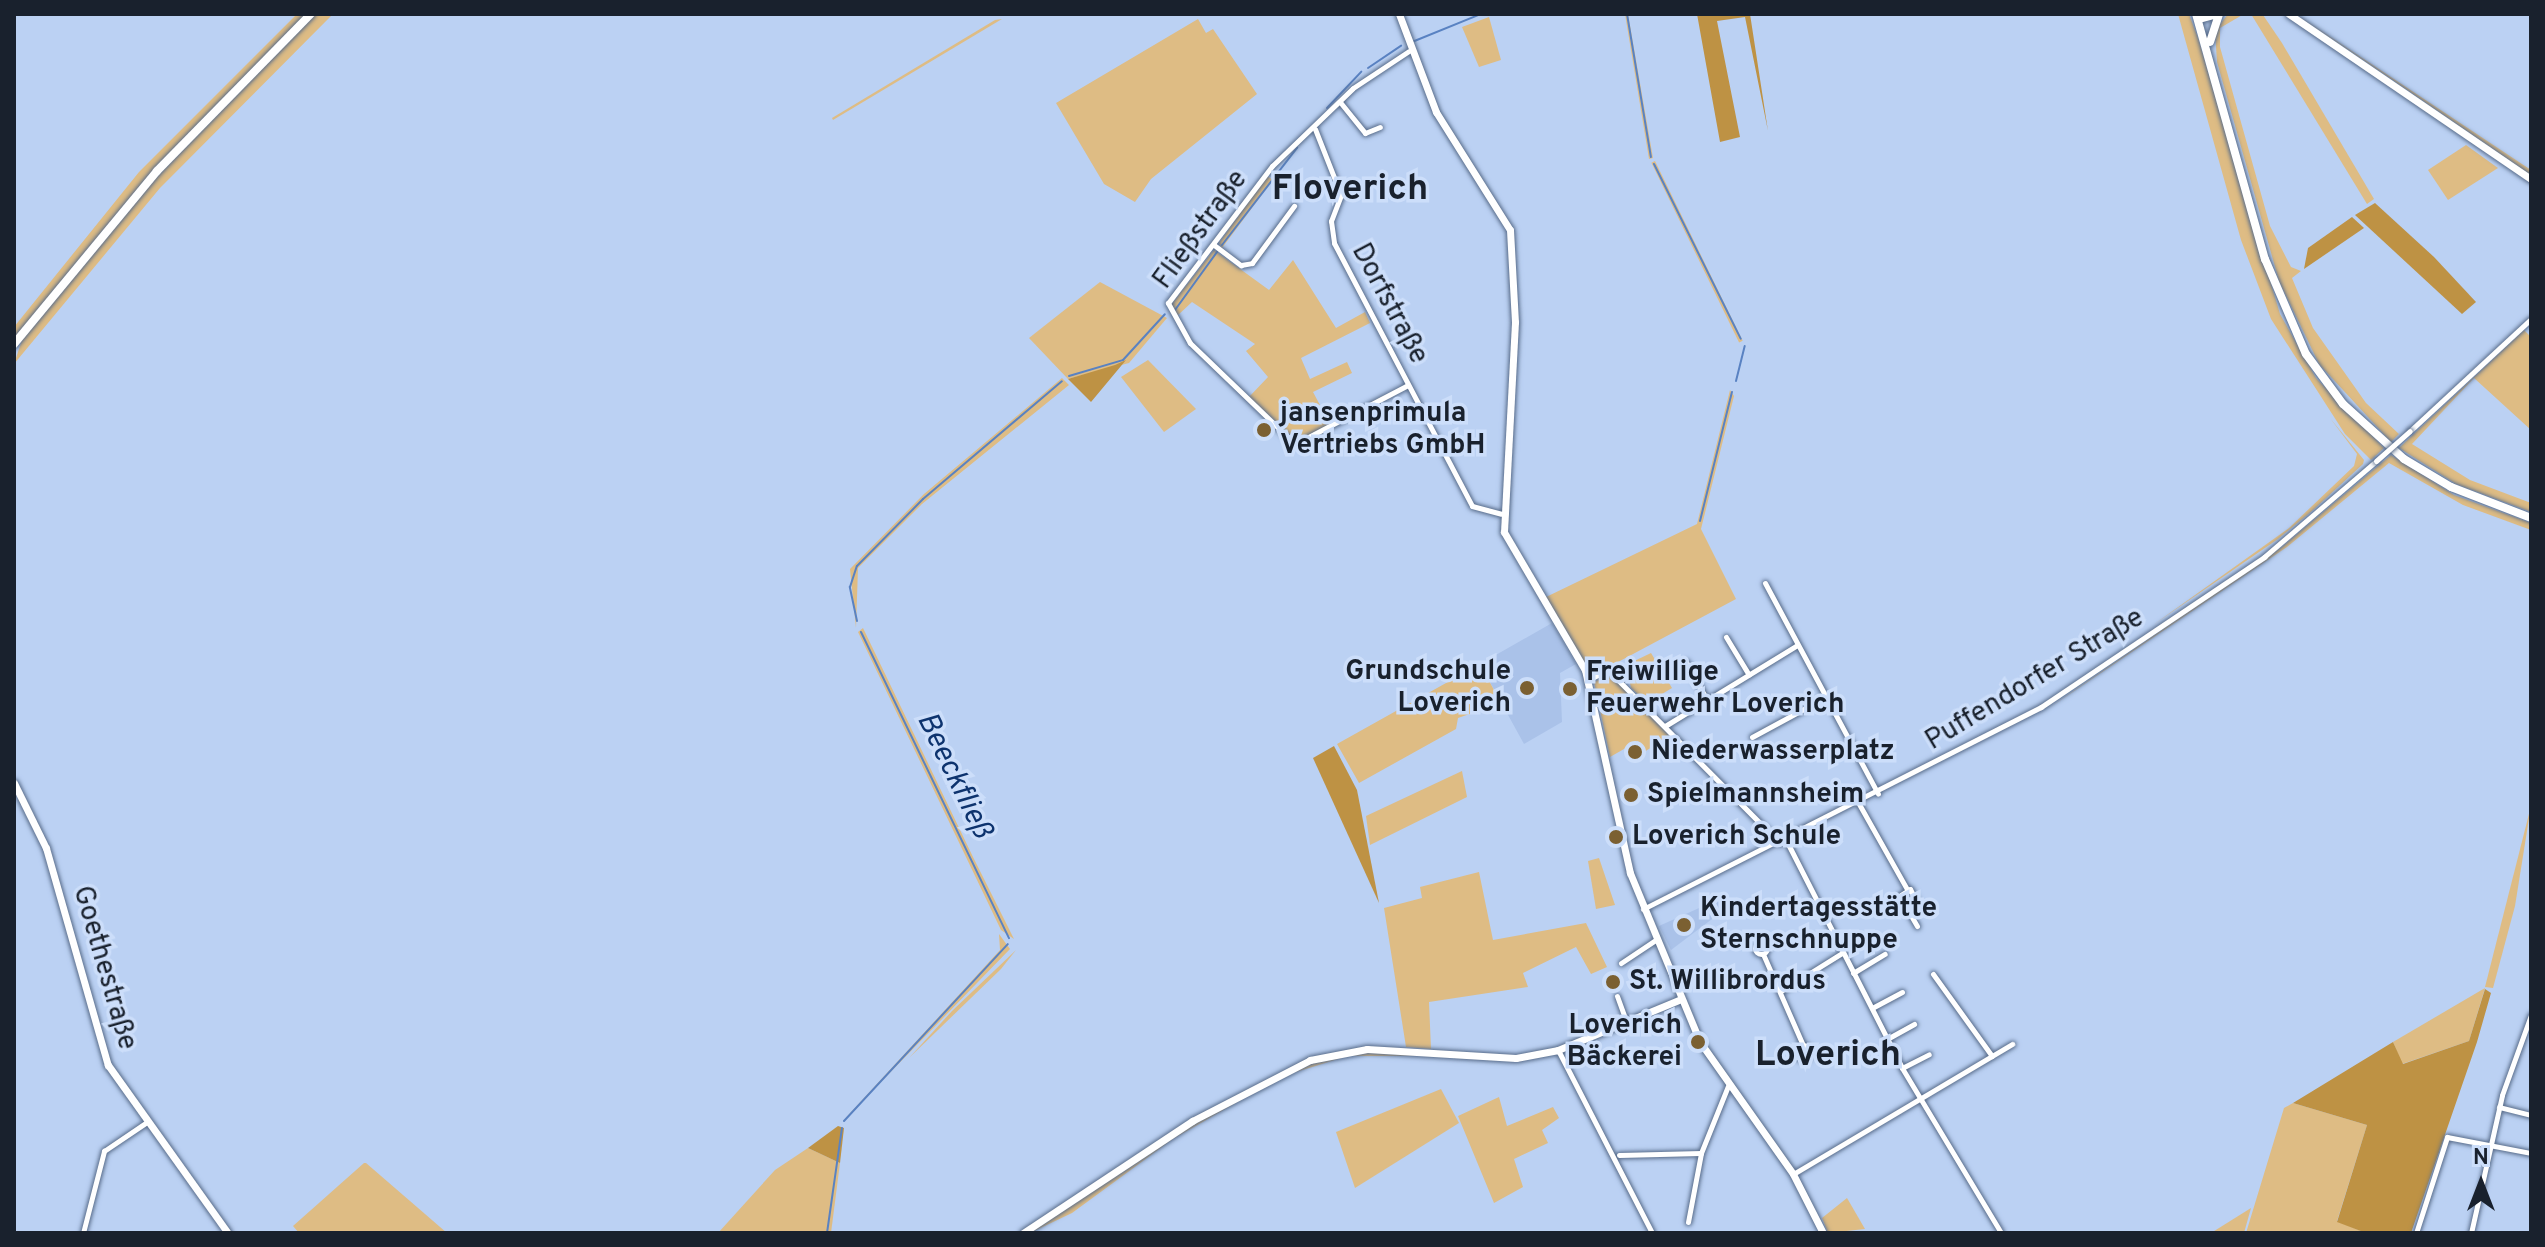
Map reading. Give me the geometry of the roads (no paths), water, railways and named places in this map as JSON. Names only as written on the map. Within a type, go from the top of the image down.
[{"type":"main road","points":[[14,344],[137,193],[311,14]]},
{"type":"main road","points":[[2210,51],[2218,14]]},
{"type":"main road","points":[[2197,16],[2210,51],[2265,259],[2306,354],[2343,404],[2404,459],[2451,487],[2531,518]]},
{"type":"street","points":[[1399,14],[1409,51],[1436,112],[1510,230],[1515,322],[1501,514],[1518,565],[1555,619],[1587,680],[1643,909],[1658,938],[1681,999],[1728,1086],[1793,1174],[1823,1233]]},
{"type":"street","points":[[2197,16],[2218,14]]},
{"type":"street","points":[[2289,14],[2531,179]]},
{"type":"street","name":"Fließstraße","points":[[1408,385],[1295,444],[1171,316],[1169,299],[1214,245],[1272,166],[1315,129],[1340,102],[1409,51]]},
{"type":"street","points":[[1340,102],[1365,133],[1380,127]]},
{"type":"street","name":"Dorfstraße","points":[[1315,129],[1341,195],[1331,221],[1334,243],[1472,506],[1501,514]]},
{"type":"street","points":[[1214,245],[1241,265],[1252,263],[1294,206]]},
{"type":"street","name":"Puffendorfer Straße","points":[[1643,909],[1878,794],[2120,655],[2281,544],[2531,319]]},
{"type":"street","points":[[1765,583],[1878,794]]},
{"type":"street","points":[[1726,637],[1749,675]]},
{"type":"street","points":[[1665,726],[1797,645]]},
{"type":"street","points":[[1686,662],[1707,700]]},
{"type":"street","points":[[1587,680],[1608,670],[1783,842],[1919,1099],[2001,1233]]},
{"type":"street","points":[[1752,737],[1826,697]]},
{"type":"street","name":"Goethestraße","points":[[14,783],[51,863],[102,1051],[147,1122],[228,1233]]},
{"type":"street","points":[[1859,804],[1916,901],[1906,907]]},
{"type":"street","points":[[1908,891],[1899,896],[1917,926]]},
{"type":"street","points":[[1621,963],[1658,938]]},
{"type":"street","points":[[1781,991],[1842,953]]},
{"type":"street","points":[[1763,954],[1803,1045]]},
{"type":"street","points":[[1853,973],[1885,954]]},
{"type":"street","points":[[1933,974],[1992,1056]]},
{"type":"street","points":[[1871,1009],[1902,992]]},
{"type":"street","points":[[1617,996],[1626,1021]]},
{"type":"street","points":[[1023,1233],[1202,1115],[1310,1060],[1367,1049],[1492,1059],[1558,1050],[1681,999]]},
{"type":"street","points":[[2471,1233],[2499,1107],[2531,1015]]},
{"type":"street","points":[[1887,1039],[1914,1024]]},
{"type":"street","points":[[1793,1174],[2012,1044]]},
{"type":"street","points":[[1558,1050],[1618,1155],[1652,1233]]},
{"type":"street","points":[[1902,1068],[1929,1054]]},
{"type":"street","points":[[1688,1222],[1701,1153],[1728,1086]]},
{"type":"street","points":[[2499,1107],[2531,1115]]},
{"type":"street","points":[[83,1233],[104,1151],[147,1122]]},
{"type":"street","points":[[2416,1233],[2447,1137],[2531,1153]]},
{"type":"street","points":[[1618,1155],[1701,1153]]},
{"type":"waterway","name":"Beeckfließ","points":[[1412,42],[1481,14]]},
{"type":"waterway","points":[[1627,14],[1651,157]]},
{"type":"waterway","name":"Beeckfließ","points":[[1368,68],[1401,46]]},
{"type":"waterway","name":"Beeckfließ","points":[[1327,108],[1361,72]]},
{"type":"waterway","name":"Beeckfließ","points":[[1222,245],[1297,148]]},
{"type":"waterway","points":[[1654,164],[1741,339]]},
{"type":"waterway","name":"Beeckfließ","points":[[1175,310],[1217,252]]},
{"type":"waterway","name":"Beeckfließ","points":[[1069,376],[1123,360],[1165,314]]},
{"type":"waterway","points":[[1736,381],[1745,346]]},
{"type":"waterway","name":"Beeckfließ","points":[[857,621],[850,587],[857,566],[923,499],[1062,381]]},
{"type":"waterway","points":[[1700,521],[1732,392]]},
{"type":"waterway","name":"Beeckfließ","points":[[861,632],[1009,938]]},
{"type":"waterway","name":"Beeckfließ","points":[[844,1121],[1008,944]]},
{"type":"waterway","name":"Beeckfließ","points":[[827,1233],[842,1128]]},
{"type":"place","name":"jansenprimula Vertriebs GmbH","points":[[1264,430]]},
{"type":"place","name":"Grundschule Loverich","points":[[1527,688]]},
{"type":"place","name":"Freiwillige Feuerwehr Loverich","points":[[1570,689]]},
{"type":"place","name":"Niederwasserplatz","points":[[1635,752]]},
{"type":"place","name":"Spielmannsheim","points":[[1631,795]]},
{"type":"place","name":"Loverich Schule","points":[[1616,837]]},
{"type":"place","name":"Kindertagesstätte Sternschnuppe","points":[[1684,925]]},
{"type":"place","name":"St. Willibrordus","points":[[1613,982]]},
{"type":"place","name":"Loverich Bäckerei","points":[[1698,1042]]},
{"type":"district","name":"Floverich","points":[[1350,191]]},
{"type":"district","name":"Loverich","points":[[1828,1057]]}]
